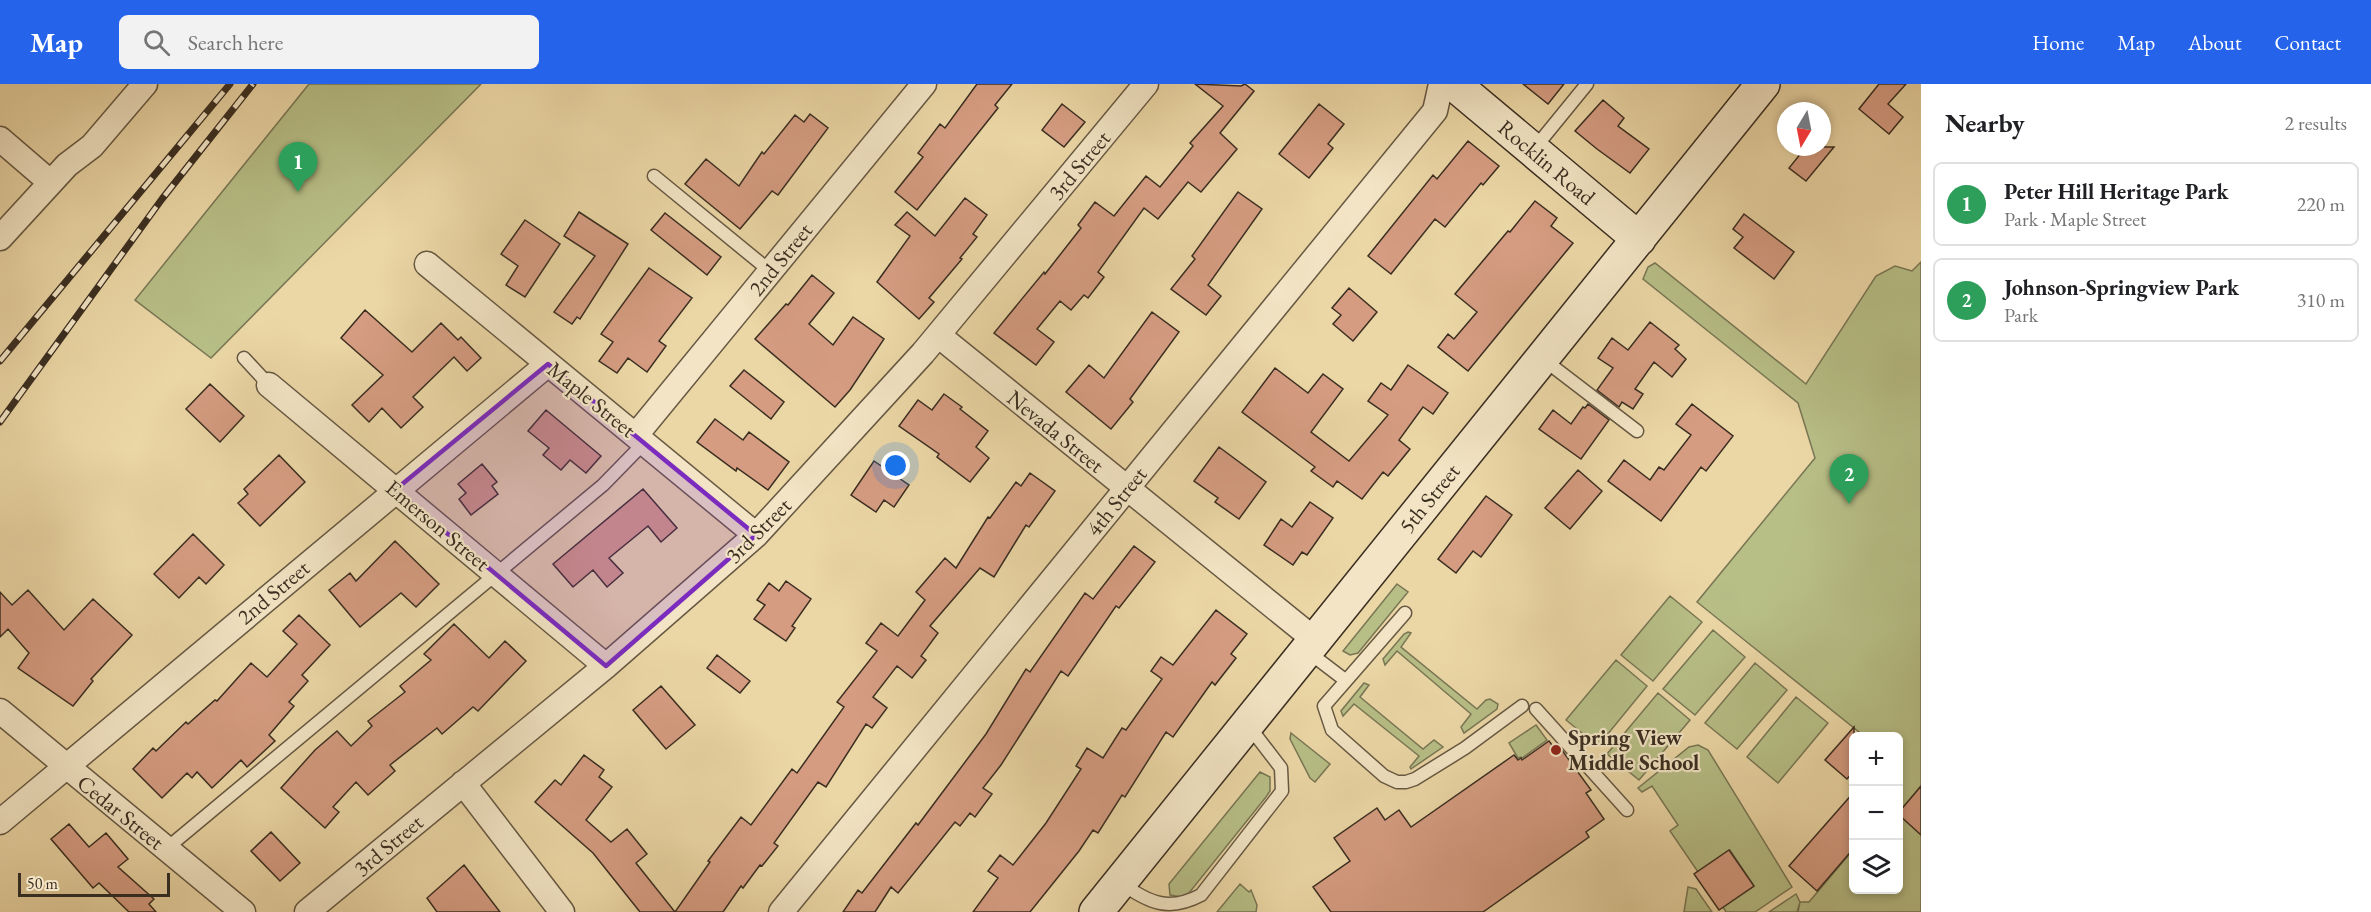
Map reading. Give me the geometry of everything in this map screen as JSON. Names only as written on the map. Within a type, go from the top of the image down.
[{"type":"street","points":[[0,238],[67,165],[92,146],[145,84]]},
{"type":"street","name":"2nd Street","points":[[640,438],[770,271],[924,84]]},
{"type":"street","name":"3rd Street","points":[[306,912],[606,666],[756,535],[938,335],[1146,84]]},
{"type":"street","name":"4th Street","points":[[781,912],[1435,111],[1441,84]]},
{"type":"street","name":"Rocklin Road","points":[[1454,84],[1639,239]]},
{"type":"street","name":"5th Street","points":[[1096,912],[1763,84]]},
{"type":"street","points":[[0,139],[50,182]]},
{"type":"street","name":"Maple Street","points":[[427,264],[756,535]]},
{"type":"street","name":"Nevada Street","points":[[938,335],[1127,488],[1310,645]]},
{"type":"street","name":"2nd Street","points":[[0,822],[548,364]]},
{"type":"street","name":"Emerson Street","points":[[269,385],[606,666]]},
{"type":"street","name":"Cedar Street","points":[[0,711],[243,912]]},
{"type":"street","points":[[463,783],[562,912]]},
{"type":"lane","points":[[1533,150],[1587,84]]},
{"type":"lane","points":[[654,176],[770,271]]},
{"type":"lane","points":[[244,358],[269,385]]},
{"type":"lane","points":[[1542,358],[1637,431]]},
{"type":"lane","points":[[166,849],[603,485],[640,438]]},
{"type":"lane","points":[[1405,613],[1324,706],[1332,730],[1384,776],[1397,782],[1415,779],[1465,748],[1522,706]]},
{"type":"lane","points":[[1310,645],[1345,680]]},
{"type":"lane","points":[[1536,709],[1627,810]]},
{"type":"lane","points":[[1120,882],[1153,906],[1176,908],[1192,903],[1201,895],[1282,791],[1281,768],[1247,724]]},
{"type":"highlighted area","points":[[548,364],[756,535],[606,666],[395,490]]},
{"type":"green space","points":[[309,84],[481,84],[211,358],[135,300]]},
{"type":"green space","points":[[1921,262],[1921,912],[1798,912],[1800,902],[1809,902],[1849,855],[1849,894],[1903,894],[1903,732],[1859,732],[1697,602],[1815,458],[1798,403],[1643,279],[1648,267],[1655,263],[1806,384],[1876,276],[1895,266],[1912,271]]},
{"type":"green space","points":[[1397,584],[1408,592],[1358,653],[1350,655],[1343,651]]},
{"type":"green space","points":[[1670,596],[1702,622],[1653,681],[1621,655]]},
{"type":"green space","points":[[1713,630],[1745,657],[1695,715],[1663,689]]},
{"type":"green space","points":[[1408,632],[1411,633],[1401,647],[1477,709],[1490,699],[1498,704],[1497,709],[1464,733],[1461,727],[1471,714],[1397,651],[1385,665],[1383,659]]},
{"type":"green space","points":[[1616,660],[1647,686],[1598,746],[1566,720]]},
{"type":"green space","points":[[1755,663],[1787,690],[1737,749],[1705,723]]},
{"type":"green space","points":[[1364,683],[1369,685],[1360,697],[1423,749],[1434,740],[1443,747],[1411,769],[1410,767],[1419,756],[1354,704],[1343,716],[1341,711]]},
{"type":"green space","points":[[1658,693],[1690,720],[1639,780],[1607,754]]},
{"type":"green space","points":[[1796,697],[1828,723],[1778,783],[1747,757]]},
{"type":"green space","points":[[1536,725],[1547,740],[1522,758],[1518,758],[1509,743]]},
{"type":"green space","points":[[1291,733],[1330,764],[1315,782],[1310,778],[1290,739]]},
{"type":"green space","points":[[1698,745],[1708,750],[1792,887],[1755,912],[1726,912],[1723,907],[1754,886],[1730,850],[1698,872],[1670,831],[1678,825],[1652,786],[1642,792],[1638,788],[1689,747]]},
{"type":"green space","points":[[1260,772],[1270,777],[1270,791],[1266,797],[1189,893],[1181,897],[1170,895],[1169,884]]},
{"type":"green space","points":[[1240,884],[1249,892],[1251,890],[1257,905],[1256,912],[1217,912]]},
{"type":"green space","points":[[1688,887],[1696,889],[1712,912],[1684,912]]},
{"type":"green space","points":[[1796,894],[1800,902],[1797,912],[1769,912]]},
{"type":"building","points":[[977,84],[1012,84],[995,105],[998,108],[917,210],[895,192],[923,157],[918,153],[940,124],[945,128]]},
{"type":"building","points":[[1195,84],[1241,86],[1245,84],[1254,91],[1220,133],[1237,149],[1201,192],[1188,182],[1158,219],[1144,208],[1098,272],[1104,277],[1088,298],[1084,295],[1071,310],[1060,301],[1037,329],[1054,342],[1036,365],[994,333],[1081,228],[1078,225],[1095,202],[1114,216],[1146,176],[1160,187],[1193,146],[1190,143],[1223,106]]},
{"type":"building","points":[[1523,84],[1564,84],[1548,104]]},
{"type":"building","points":[[1879,84],[1906,84],[1888,104],[1903,117],[1889,134],[1859,109]]},
{"type":"building","points":[[1603,100],[1624,118],[1618,126],[1649,149],[1630,173],[1575,131]]},
{"type":"building","points":[[1062,104],[1085,122],[1064,147],[1042,130]]},
{"type":"building","points":[[1319,104],[1344,124],[1328,144],[1333,148],[1309,178],[1279,154]]},
{"type":"building","points":[[810,114],[828,128],[778,195],[772,191],[740,229],[685,184],[706,159],[739,186],[762,152],[764,154],[795,115],[804,122]]},
{"type":"building","points":[[1468,141],[1499,166],[1483,185],[1481,183],[1445,227],[1435,219],[1391,274],[1368,256],[1433,175],[1437,179]]},
{"type":"building","points":[[1799,156],[1827,156],[1806,181],[1789,168]]},
{"type":"building","points":[[1238,192],[1262,209],[1208,285],[1221,296],[1206,315],[1171,289],[1195,259],[1192,256]]},
{"type":"building","points":[[965,198],[987,215],[973,234],[977,237],[960,258],[962,259],[929,298],[934,302],[919,319],[877,282],[910,236],[895,225],[907,212],[935,236]]},
{"type":"building","points":[[1535,201],[1557,218],[1551,226],[1573,243],[1468,371],[1438,347],[1448,334],[1454,339],[1477,312],[1455,294]]},
{"type":"building","points":[[579,212],[628,244],[580,319],[577,317],[572,324],[554,312],[595,256],[564,236]]},
{"type":"building","points":[[665,213],[721,257],[707,275],[651,230]]},
{"type":"building","points":[[1744,214],[1794,252],[1774,279],[1734,248],[1743,237],[1733,229]]},
{"type":"building","points":[[525,220],[560,244],[525,297],[506,285],[518,266],[501,254]]},
{"type":"building","points":[[649,268],[692,298],[659,341],[666,346],[647,372],[628,358],[617,373],[599,361],[613,342],[601,334]]},
{"type":"building","points":[[812,275],[834,293],[809,324],[833,345],[853,317],[884,339],[850,390],[835,407],[755,339],[786,304],[788,305]]},
{"type":"building","points":[[1349,288],[1377,312],[1353,341],[1333,324],[1341,315],[1332,308]]},
{"type":"building","points":[[365,310],[412,352],[441,323],[458,340],[461,337],[481,358],[467,371],[454,357],[413,397],[423,407],[401,428],[382,408],[369,422],[352,405],[383,375],[341,338]]},
{"type":"building","points":[[1152,312],[1179,332],[1130,399],[1133,402],[1111,429],[1066,392],[1089,365],[1104,378]]},
{"type":"building","points":[[1650,322],[1679,345],[1675,349],[1686,359],[1672,377],[1654,362],[1635,389],[1643,394],[1633,409],[1622,402],[1619,407],[1597,390],[1613,368],[1598,358],[1612,338],[1628,350]]},
{"type":"building","points":[[1408,365],[1448,393],[1433,414],[1423,407],[1399,440],[1410,449],[1388,476],[1383,472],[1362,499],[1337,481],[1333,487],[1311,471],[1315,467],[1242,412],[1275,368],[1308,393],[1323,374],[1343,389],[1311,432],[1349,461],[1388,415],[1368,401],[1381,383],[1391,390]]},
{"type":"building","points":[[744,370],[784,402],[771,419],[730,386]]},
{"type":"building","points":[[210,384],[244,416],[220,442],[186,409]]},
{"type":"building","points":[[944,394],[988,431],[976,447],[989,458],[970,482],[937,457],[939,454],[899,426],[918,400],[932,410]]},
{"type":"building","points":[[1588,404],[1609,420],[1581,459],[1539,429],[1553,410],[1571,424],[1583,407],[1585,408]]},
{"type":"building","points":[[1692,404],[1733,436],[1706,471],[1701,467],[1661,521],[1608,481],[1624,460],[1650,480],[1659,467],[1664,470],[1691,435],[1676,424]]},
{"type":"building","points":[[546,410],[601,456],[586,473],[570,460],[561,470],[543,455],[549,448],[528,431]]},
{"type":"building","points":[[715,419],[743,440],[749,432],[789,462],[768,490],[737,468],[736,471],[697,442]]},
{"type":"building","points":[[1219,447],[1266,482],[1239,519],[1215,502],[1218,498],[1194,481]]},
{"type":"building","points":[[279,455],[305,482],[260,526],[238,503],[248,494],[244,489]]},
{"type":"building","points":[[874,461],[909,485],[894,507],[884,500],[876,512],[851,495]]},
{"type":"building","points":[[482,464],[497,482],[492,486],[498,494],[471,515],[459,499],[466,493],[458,484]]},
{"type":"building","points":[[1578,470],[1602,491],[1570,529],[1545,508]]},
{"type":"building","points":[[1030,473],[1055,491],[1029,527],[1026,525],[994,577],[980,568],[930,626],[938,633],[921,656],[926,660],[912,678],[897,666],[873,697],[887,708],[872,728],[866,724],[826,787],[818,782],[774,843],[778,846],[743,888],[741,886],[723,912],[675,912],[710,862],[708,861],[741,817],[751,825],[792,769],[797,773],[844,707],[837,702],[877,651],[866,643],[881,623],[898,636],[925,600],[916,592],[945,558],[956,568],[988,517],[990,518],[1016,482],[1021,486]]},
{"type":"building","points":[[643,489],[677,528],[661,542],[648,526],[609,558],[623,573],[607,587],[593,570],[573,587],[553,564]]},
{"type":"building","points":[[1486,496],[1512,515],[1481,557],[1473,551],[1456,573],[1438,559]]},
{"type":"building","points":[[1310,502],[1333,518],[1307,555],[1302,552],[1293,565],[1264,545],[1281,519],[1292,527]]},
{"type":"building","points":[[193,534],[224,565],[206,584],[199,577],[179,598],[154,574]]},
{"type":"building","points":[[395,541],[439,584],[416,607],[401,593],[360,627],[329,590],[350,573],[356,581]]},
{"type":"building","points":[[1134,546],[1155,562],[1119,608],[1116,606],[1068,676],[1061,671],[1001,765],[983,788],[992,794],[975,817],[970,813],[960,826],[955,822],[898,893],[891,887],[875,912],[843,912],[858,890],[862,893],[916,823],[918,825],[986,734],[1026,669],[1030,672],[1085,593],[1093,599]]},
{"type":"building","points":[[786,581],[811,599],[792,626],[795,628],[786,641],[754,619],[765,605],[757,600],[769,583],[779,591]]},
{"type":"building","points":[[28,590],[64,630],[93,599],[132,635],[91,679],[93,681],[73,706],[18,668],[29,653],[8,629],[0,637],[0,592],[12,605]]},
{"type":"building","points":[[1216,610],[1247,634],[1231,654],[1236,658],[1215,685],[1212,682],[1173,737],[1166,732],[1125,797],[1122,795],[1098,833],[1093,830],[1030,912],[973,912],[998,878],[988,871],[1000,855],[1013,865],[1046,823],[1081,769],[1076,766],[1087,748],[1103,758],[1122,728],[1126,730],[1162,679],[1151,671],[1161,657],[1173,665]]},
{"type":"building","points":[[299,615],[330,645],[302,675],[308,681],[289,702],[294,706],[269,735],[275,741],[247,767],[241,760],[212,788],[197,772],[192,778],[187,773],[162,798],[133,769],[153,748],[156,751],[186,722],[188,724],[215,700],[217,701],[251,663],[267,677],[297,644],[283,631]]},
{"type":"building","points":[[454,624],[489,658],[505,641],[526,661],[478,711],[473,707],[442,734],[437,728],[390,765],[395,771],[368,795],[356,782],[333,807],[339,812],[325,828],[281,788],[315,750],[337,731],[351,746],[372,726],[368,721],[405,692],[400,686],[431,660],[424,654]]},
{"type":"building","points":[[717,655],[750,681],[740,693],[707,668]]},
{"type":"building","points":[[661,686],[695,725],[666,749],[633,710]]},
{"type":"building","points":[[1849,733],[1849,777],[1847,779],[1825,760]]},
{"type":"building","points":[[1549,741],[1555,749],[1559,746],[1591,790],[1586,793],[1604,819],[1586,832],[1589,837],[1483,912],[1331,912],[1313,887],[1350,861],[1334,838],[1377,808],[1385,820],[1399,810],[1411,827],[1514,755],[1518,760],[1521,758],[1522,760]]},
{"type":"building","points":[[584,755],[604,770],[599,777],[612,787],[586,820],[611,842],[627,829],[647,854],[636,863],[675,912],[640,912],[593,853],[535,802],[555,780],[561,785]]},
{"type":"building","points":[[1921,786],[1921,835],[1903,819],[1903,807]]},
{"type":"building","points":[[1849,798],[1849,854],[1817,891],[1789,866]]},
{"type":"building","points":[[69,824],[89,847],[106,833],[128,859],[118,867],[154,899],[149,904],[156,912],[129,912],[99,883],[93,888],[51,839]]},
{"type":"building","points":[[271,832],[300,863],[280,881],[251,851]]},
{"type":"building","points":[[1729,850],[1754,886],[1719,910],[1694,874]]},
{"type":"building","points":[[464,865],[500,912],[437,912],[427,898]]},
{"type":"railway","points":[[0,361],[230,84]]},
{"type":"railway","points":[[0,422],[162,199],[253,84]]},
{"type":"place","name":"Peter Hill Heritage Park","points":[[298,192]]},
{"type":"place","name":"Johnson-Springview Park","points":[[1849,504]]},
{"type":"place","name":"Spring View Middle School","points":[[1556,750]]}]
